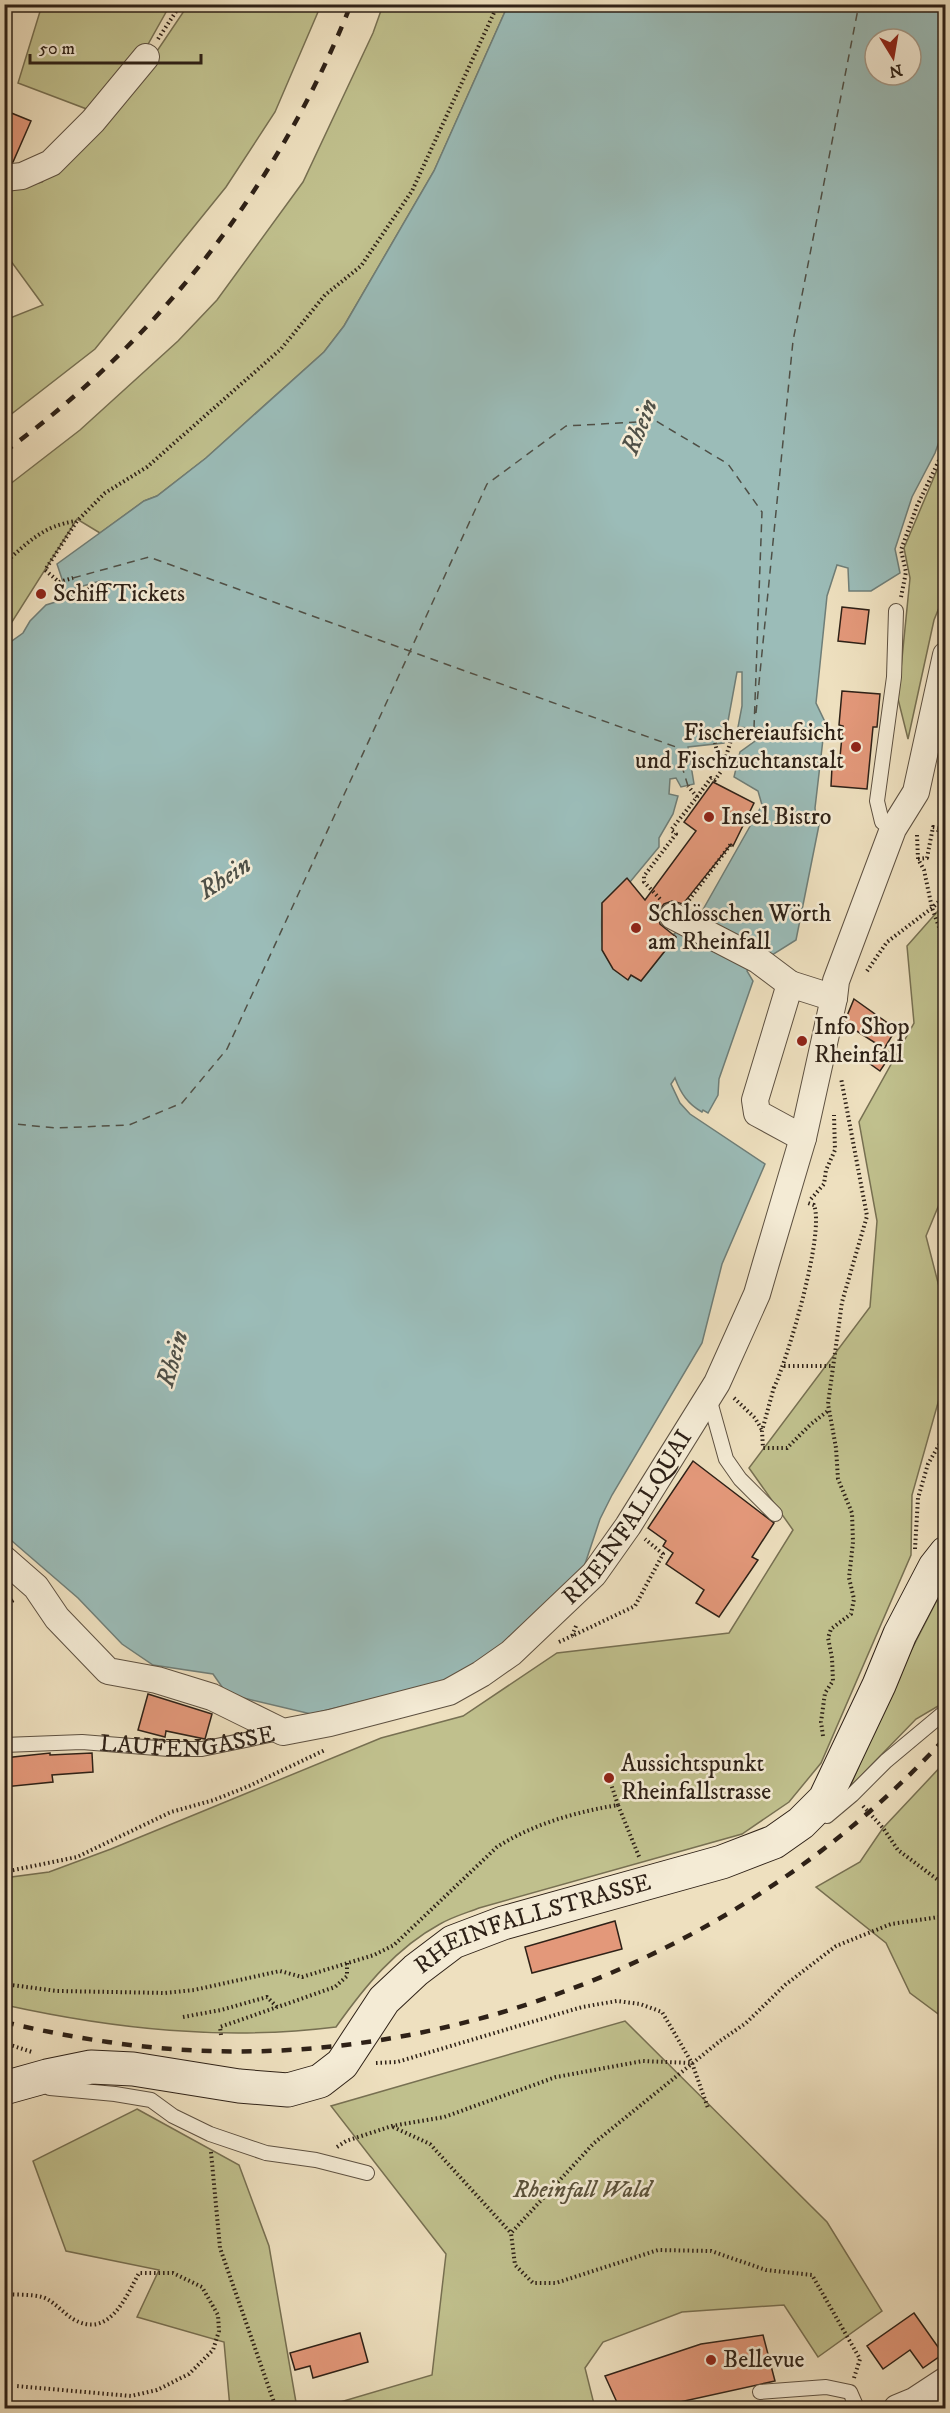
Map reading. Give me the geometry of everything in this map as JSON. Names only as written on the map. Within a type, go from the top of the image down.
[{"type":"street","points":[[4,178],[22,176],[51,163],[93,121],[146,57]]},
{"type":"street","points":[[893,829],[916,792],[945,655]]},
{"type":"street","name":"RHEINFALLQUAI","points":[[282,1732],[330,1723],[449,1692],[511,1653],[594,1574],[719,1395],[717,1383],[757,1294],[803,1138],[835,989],[893,829]]},
{"type":"street","points":[[678,912],[758,960],[790,984],[835,989]]},
{"type":"street","points":[[790,984],[755,1100],[755,1107],[757,1113],[803,1138]]},
{"type":"street","name":"RHEINFALLSTRASSE","points":[[4,2088],[40,2064],[133,2069],[239,2086],[288,2090],[320,2081],[342,2064],[384,2000],[416,1970],[453,1942],[503,1923],[722,1862],[774,1842],[801,1823],[825,1799],[879,1685],[900,1634],[935,1567],[945,1553]]},
{"type":"street","name":"LAUFENGASSE","points":[[4,1559],[36,1587],[57,1618],[108,1671],[157,1680],[212,1697],[282,1732]]},
{"type":"street","points":[[897,2409],[945,2380]]},
{"type":"lane","points":[[893,829],[882,822],[877,801],[894,677],[896,611]]},
{"type":"lane","points":[[719,1395],[717,1434],[726,1459],[740,1479],[775,1514]]},
{"type":"lane","points":[[801,1823],[828,1816],[886,1761],[945,1712]]},
{"type":"lane","name":"LAUFENGASSE","points":[[4,1745],[82,1742],[169,1749],[202,1749],[282,1732]]},
{"type":"lane","points":[[40,2064],[50,2088],[151,2100],[173,2116],[210,2134],[266,2152],[316,2160],[367,2173]]},
{"type":"lane","points":[[760,2392],[826,2387],[850,2392],[857,2409]]},
{"type":"path","points":[[146,57],[181,4]]},
{"type":"path","points":[[98,586],[63,596],[59,582],[45,570],[77,521],[105,493],[147,467],[281,349],[325,295],[361,266],[412,191],[498,4]]},
{"type":"path","points":[[896,611],[903,592],[906,572],[901,550],[916,506],[945,446]]},
{"type":"path","points":[[4,564],[37,534],[58,524],[77,521]]},
{"type":"path","points":[[59,582],[73,578]]},
{"type":"path","points":[[731,844],[678,912],[644,882],[644,876],[676,834],[671,830],[689,811],[711,778],[716,780],[727,759],[733,734],[753,734],[754,728]]},
{"type":"path","points":[[715,743],[722,770]]},
{"type":"path","points":[[688,786],[697,797]]},
{"type":"path","points":[[918,859],[927,858],[933,827],[939,828],[938,832]]},
{"type":"path","points":[[924,870],[932,908],[945,946]]},
{"type":"path","points":[[835,989],[856,986],[887,942],[945,896]]},
{"type":"path","points":[[824,1743],[821,1722],[825,1693],[833,1681],[828,1638],[831,1629],[851,1614],[854,1599],[849,1578],[854,1542],[852,1513],[838,1479],[836,1448],[828,1404],[842,1302],[867,1216],[843,1086],[837,1095]]},
{"type":"path","points":[[809,1204],[810,1199],[824,1184],[826,1170],[835,1150],[834,1112]]},
{"type":"path","points":[[784,1198],[814,1205],[818,1214],[810,1268],[784,1366],[774,1387],[762,1431],[763,1448],[787,1448],[829,1410]]},
{"type":"path","points":[[784,1366],[833,1366]]},
{"type":"path","points":[[719,1395],[755,1418],[762,1431]]},
{"type":"path","points":[[579,1618],[572,1636],[635,1606],[663,1554],[628,1526]]},
{"type":"path","points":[[4,1605],[16,1599]]},
{"type":"path","name":"LAUFENGASSE","points":[[4,1872],[77,1857],[171,1812],[214,1800],[249,1786],[334,1746]]},
{"type":"path","points":[[609,1778],[648,1882]]},
{"type":"path","points":[[852,1795],[883,1828],[898,1850],[945,1886]]},
{"type":"path","points":[[4,1990],[6,1985],[57,1991],[165,1993],[194,1990],[280,1971],[302,1977],[374,1955],[394,1945],[459,1881],[497,1847],[513,1837],[584,1810],[618,1805]]},
{"type":"path","points":[[945,1850],[945,1858]]},
{"type":"path","points":[[511,2234],[594,2143],[746,2023],[785,1985],[836,1946],[891,1924],[945,1916]]},
{"type":"path","points":[[220,2035],[220,2027],[335,1987],[347,1976],[347,1963]]},
{"type":"path","points":[[183,2017],[221,2010],[267,1997],[278,2008]]},
{"type":"path","points":[[342,2064],[397,2062],[582,2007],[617,2001],[640,2004],[662,2012],[692,2064],[708,2108]]},
{"type":"path","points":[[4,2043],[40,2064]]},
{"type":"path","points":[[316,2160],[346,2141],[392,2126],[444,2117],[556,2077],[643,2061],[692,2064]]},
{"type":"path","points":[[392,2126],[430,2144],[511,2234],[514,2265],[533,2283],[556,2283],[658,2250],[711,2251],[766,2270],[812,2275],[860,2360]]},
{"type":"path","points":[[212,2158],[220,2248],[276,2409]]},
{"type":"path","points":[[4,2294],[43,2297],[74,2320],[85,2324],[102,2323],[118,2312],[139,2272],[173,2273],[202,2287],[218,2315],[219,2331],[213,2350],[189,2374],[157,2390],[130,2396],[16,2386]]},
{"type":"green space","points":[[42,5],[170,5],[147,46],[92,111],[18,83]]},
{"type":"green space","points":[[188,5],[321,5],[275,112],[226,187],[95,349],[5,419],[5,320],[43,305],[5,253],[5,194],[9,190],[42,182],[120,106]]},
{"type":"green space","points":[[383,5],[508,5],[434,171],[344,326],[324,352],[206,458],[157,496],[144,501],[100,533],[77,519],[5,633],[5,488],[80,430],[178,341],[217,300],[303,182],[373,33]]},
{"type":"green space","points":[[945,451],[945,593],[934,620],[908,739],[898,699],[910,578],[904,548]]},
{"type":"green space","points":[[945,903],[945,1190],[926,1236],[945,1310],[945,1378],[912,1495],[911,1555],[821,1763],[789,1802],[742,1834],[454,1917],[424,1934],[395,1956],[358,1997],[336,2027],[294,2031],[211,2033],[87,2021],[5,2005],[4,1878],[49,1872],[111,1849],[381,1738],[463,1716],[557,1653],[729,1633],[793,1530],[749,1468],[870,1307],[877,1221],[859,1122],[914,1023],[907,946]]},
{"type":"green space","points":[[945,1588],[945,1702],[916,1719],[850,1787],[892,1688]]},
{"type":"green space","points":[[945,1762],[945,2019],[910,1993],[886,1943],[816,1887],[860,1862],[883,1828]]},
{"type":"green space","name":"Rheinfall Wald","points":[[625,2021],[827,2222],[882,2311],[818,2357],[784,2305],[682,2312],[603,2342],[585,2368],[595,2408],[320,2408],[432,2375],[446,2254],[331,2106]]},
{"type":"green space","points":[[137,2109],[239,2165],[269,2246],[297,2408],[230,2408],[224,2342],[137,2317],[159,2270],[66,2251],[33,2161]]},
{"type":"water","name":"Rhein","points":[[508,5],[945,5],[945,425],[935,453],[912,497],[895,549],[900,573],[871,591],[849,591],[848,568],[837,565],[827,596],[816,703],[825,722],[815,808],[816,817],[820,820],[796,940],[769,957],[757,951],[747,971],[753,981],[719,1079],[718,1095],[708,1113],[703,1110],[702,1112],[689,1102],[682,1094],[675,1078],[671,1084],[680,1103],[690,1114],[765,1164],[722,1264],[702,1343],[612,1495],[600,1519],[584,1567],[490,1659],[442,1687],[392,1694],[311,1714],[227,1694],[213,1674],[153,1665],[122,1644],[78,1598],[5,1535],[5,646],[23,633],[30,621],[46,605],[101,588],[100,581],[66,591],[57,564],[144,501],[157,496],[206,458],[324,352],[344,326],[434,171]],"holes":[[[737,672],[742,672],[742,706],[738,727],[758,729],[762,736],[740,752],[734,777],[758,791],[762,805],[701,913],[674,934],[676,937],[641,981],[631,975],[627,979],[617,971],[605,955],[602,936],[602,903],[626,879],[630,882],[659,847],[659,838],[673,814],[678,796],[669,794],[670,779],[676,778],[681,787],[694,784],[688,747],[724,743]]]},
{"type":"building","points":[[4,110],[31,121],[13,162],[4,163]]},
{"type":"building","points":[[842,607],[869,610],[865,644],[838,641]]},
{"type":"building","name":"Fischereiaufsicht und Fischzuchtanstalt","points":[[842,691],[880,694],[877,727],[873,727],[867,789],[831,786],[832,767],[839,767],[843,726],[839,725]]},
{"type":"building","points":[[713,782],[754,803],[733,846],[731,844],[683,904],[672,901],[664,904],[660,909],[658,916],[660,924],[676,937],[641,981],[631,975],[628,980],[613,969],[602,950],[602,903],[627,878],[645,900],[696,831],[684,822]]},
{"type":"building","points":[[854,999],[896,1029],[884,1049],[892,1053],[880,1071],[866,1061],[877,1044],[844,1023]]},
{"type":"building","points":[[693,1461],[774,1523],[752,1557],[758,1560],[719,1617],[696,1603],[704,1590],[666,1564],[673,1553],[663,1546],[666,1541],[648,1528]]},
{"type":"building","points":[[148,1694],[212,1714],[205,1739],[166,1731],[165,1737],[138,1730]]},
{"type":"building","points":[[50,1753],[50,1755],[92,1753],[93,1772],[52,1775],[53,1782],[4,1787],[4,1758]]},
{"type":"building","points":[[615,1921],[622,1949],[532,1973],[525,1947]]},
{"type":"building","points":[[914,2313],[943,2354],[923,2368],[910,2350],[883,2369],[867,2346]]},
{"type":"building","points":[[360,2333],[368,2362],[313,2378],[310,2366],[295,2370],[290,2353]]},
{"type":"building","name":"Bellevue","points":[[763,2335],[775,2381],[648,2409],[620,2409],[605,2376],[701,2344]]},
{"type":"ferry route","points":[[756,713],[793,341],[859,4]]},
{"type":"ferry route","points":[[4,1123],[56,1128],[129,1125],[182,1103],[227,1049],[487,484],[566,426],[656,421],[728,464],[762,512],[754,728]]},
{"type":"ferry route","points":[[73,578],[149,557],[676,747],[688,786]]},
{"type":"railway","points":[[4,452],[61,408],[114,360],[164,308],[209,253],[251,195],[289,134],[322,70],[351,4]]},
{"type":"railway","points":[[4,2022],[81,2038],[158,2048],[210,2051],[312,2048],[414,2034],[514,2009],[611,1973],[704,1927],[792,1872],[873,1809],[946,1737]]},
{"type":"place","name":"Schiff Tickets","points":[[41,594]]},
{"type":"place","name":"Fischereiaufsicht und Fischzuchtanstalt","points":[[856,747]]},
{"type":"place","name":"Insel Bistro","points":[[709,817]]},
{"type":"place","name":"Schlösschen Wörth am Rheinfall","points":[[636,928]]},
{"type":"place","name":"Info Shop Rheinfall","points":[[802,1041]]},
{"type":"place","name":"Aussichtspunkt Rheinfallstrasse","points":[[609,1778]]},
{"type":"place","name":"Bellevue","points":[[711,2360]]}]
